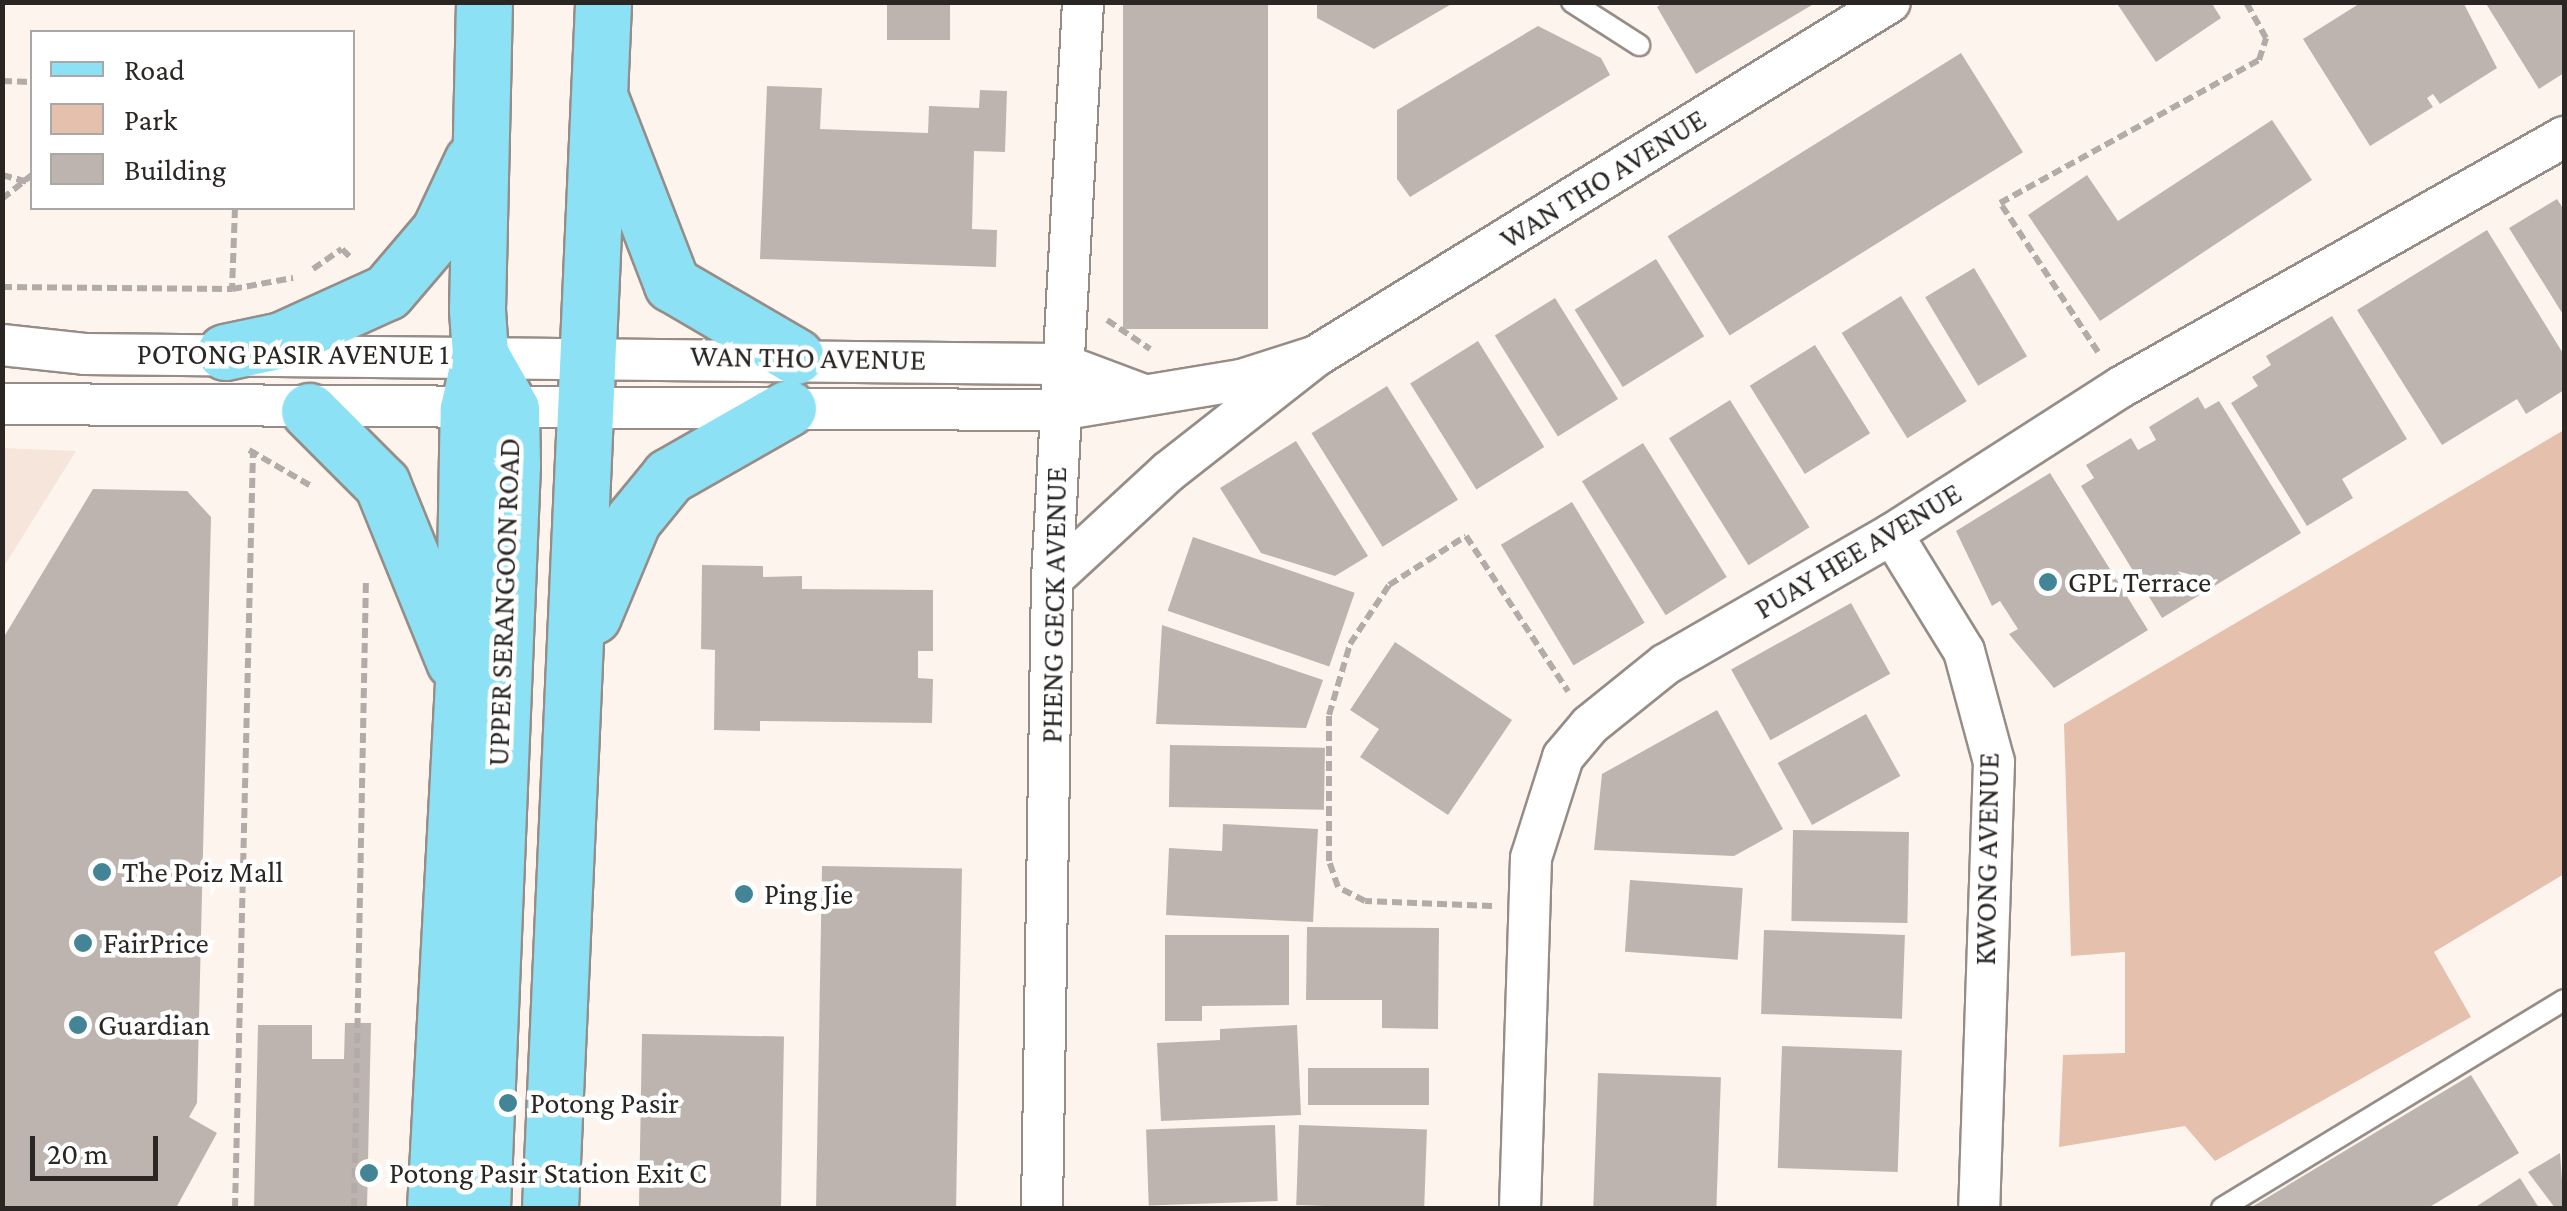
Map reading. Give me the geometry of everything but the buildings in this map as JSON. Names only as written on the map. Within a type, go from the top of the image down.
[{"type":"main road","name":"UPPER SERANGOON ROAD","points":[[482,1208],[490,409],[480,354],[484,2]]},
{"type":"main road","points":[[550,1208],[565,980],[583,355],[602,2]]},
{"type":"main road","points":[[572,676],[633,520],[669,476],[791,382],[672,284],[598,96]]},
{"type":"main road","points":[[226,352],[281,340],[386,292],[439,231],[480,144]]},
{"type":"main road","points":[[435,1208],[463,682],[490,409]]},
{"type":"main road","points":[[309,411],[382,484],[463,682]]},
{"type":"main road","points":[[565,980],[574,1208]]},
{"type":"street","name":"PHENG GECK AVENUE","points":[[1042,1208],[1052,579],[1083,2]]},
{"type":"street","name":"WAN THO AVENUE","points":[[1052,579],[1180,462],[1316,356],[1890,2]]},
{"type":"street","name":"PUAY HEE AVENUE","points":[[1520,1208],[1528,907],[1540,816],[1563,757],[1590,725],[1666,664],[1892,534],[2121,387],[2564,137]]},
{"type":"street","name":"POTONG PASIR AVENUE 1","points":[[2,346],[583,355]]},
{"type":"street","name":"WAN THO AVENUE","points":[[583,355],[1059,410],[1147,397],[1316,356]]},
{"type":"street","name":"WAN THO AVENUE","points":[[584,410],[791,382],[1061,364],[1147,397]]},
{"type":"street","name":"POTONG PASIR AVENUE 1","points":[[2,404],[309,411],[584,410]]},
{"type":"street","name":"KWONG AVENUE","points":[[1892,534],[1964,651],[1994,762],[1979,1208]]},
{"type":"lane","points":[[1572,2],[1639,45]]},
{"type":"lane","points":[[2222,1208],[2564,1000]]},
{"type":"path","points":[[2121,387],[2000,204],[2259,60],[2266,38],[2246,2]]},
{"type":"path","points":[[2,81],[30,82]]},
{"type":"path","points":[[2,176],[30,178]]},
{"type":"path","points":[[2,199],[30,178]]},
{"type":"path","points":[[232,290],[235,210]]},
{"type":"path","points":[[2,287],[232,290],[301,276],[342,250]]},
{"type":"path","points":[[236,1208],[253,450],[322,496]]},
{"type":"path","points":[[1528,907],[1365,901],[1338,887],[1329,862],[1330,715],[1350,644],[1389,586],[1466,536],[1590,725]]},
{"type":"path","points":[[354,1208],[367,635],[360,559]]},
{"type":"shaded area","points":[[2,448],[76,451],[3,568]]},
{"type":"green space","points":[[2564,430],[2564,874],[2434,952],[2471,1017],[2215,1161],[2185,1126],[2059,1147],[2063,1055],[2125,1053],[2125,952],[2071,956],[2064,724]]},
{"type":"place","name":"GPL Terrace","points":[[2048,582]]},
{"type":"place","name":"The Poiz Mall","points":[[102,872]]},
{"type":"place","name":"Ping Jie","points":[[744,894]]},
{"type":"place","name":"FairPrice","points":[[83,943]]},
{"type":"place","name":"Guardian","points":[[78,1025]]},
{"type":"place","name":"Potong Pasir","points":[[508,1103]]},
{"type":"place","name":"Potong Pasir Station Exit C","points":[[369,1173]]}]
